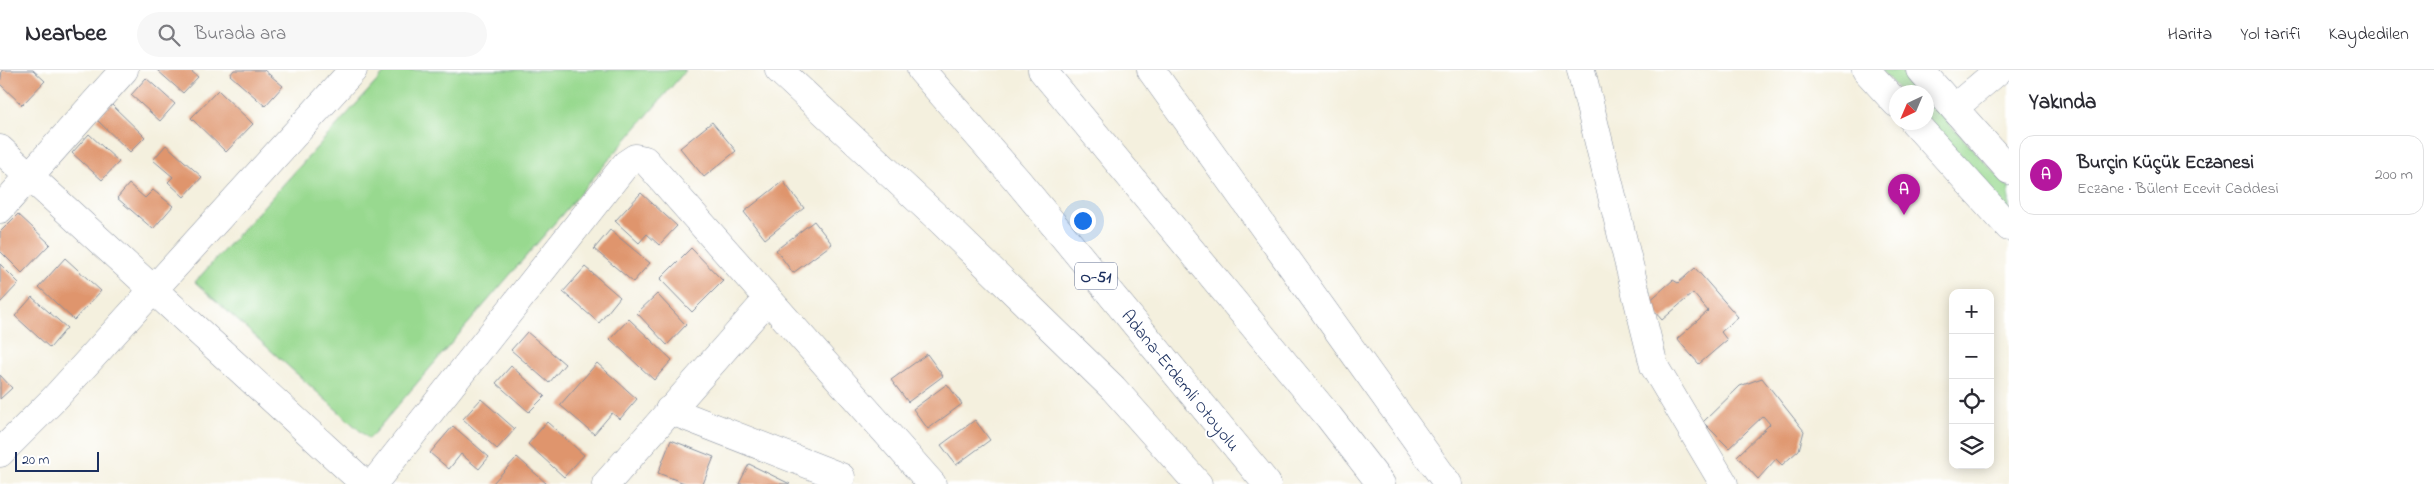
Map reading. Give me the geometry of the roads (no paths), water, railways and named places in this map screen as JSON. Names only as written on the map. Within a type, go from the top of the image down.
[{"type":"main road","points":[[0,209],[124,70]]},
{"type":"main road","points":[[0,453],[54,399],[353,70]]},
{"type":"main road","points":[[779,70],[941,221],[1112,388],[1198,484]]},
{"type":"main road","name":"Adana-Erdemli Otoyolu","points":[[922,70],[1017,180],[1267,484]]},
{"type":"main road","points":[[1042,70],[1329,417],[1381,484]]},
{"type":"main road","points":[[1151,70],[1448,484]]},
{"type":"main road","points":[[1582,70],[1654,366],[1724,484]]},
{"type":"main road","points":[[1866,70],[1889,95]]},
{"type":"main road","points":[[1920,70],[2009,170]]},
{"type":"main road","points":[[1954,108],[1999,70]]},
{"type":"main road","points":[[1921,130],[2009,227]]},
{"type":"main road","points":[[0,148],[152,290],[365,484]]},
{"type":"main road","points":[[372,484],[626,164],[635,158],[644,160],[932,484]]},
{"type":"main road","points":[[606,484],[768,299]]},
{"type":"main road","points":[[669,410],[841,477]]},
{"type":"place","name":"Burçin Küçük Eczanesi","points":[[1904,215]]}]
